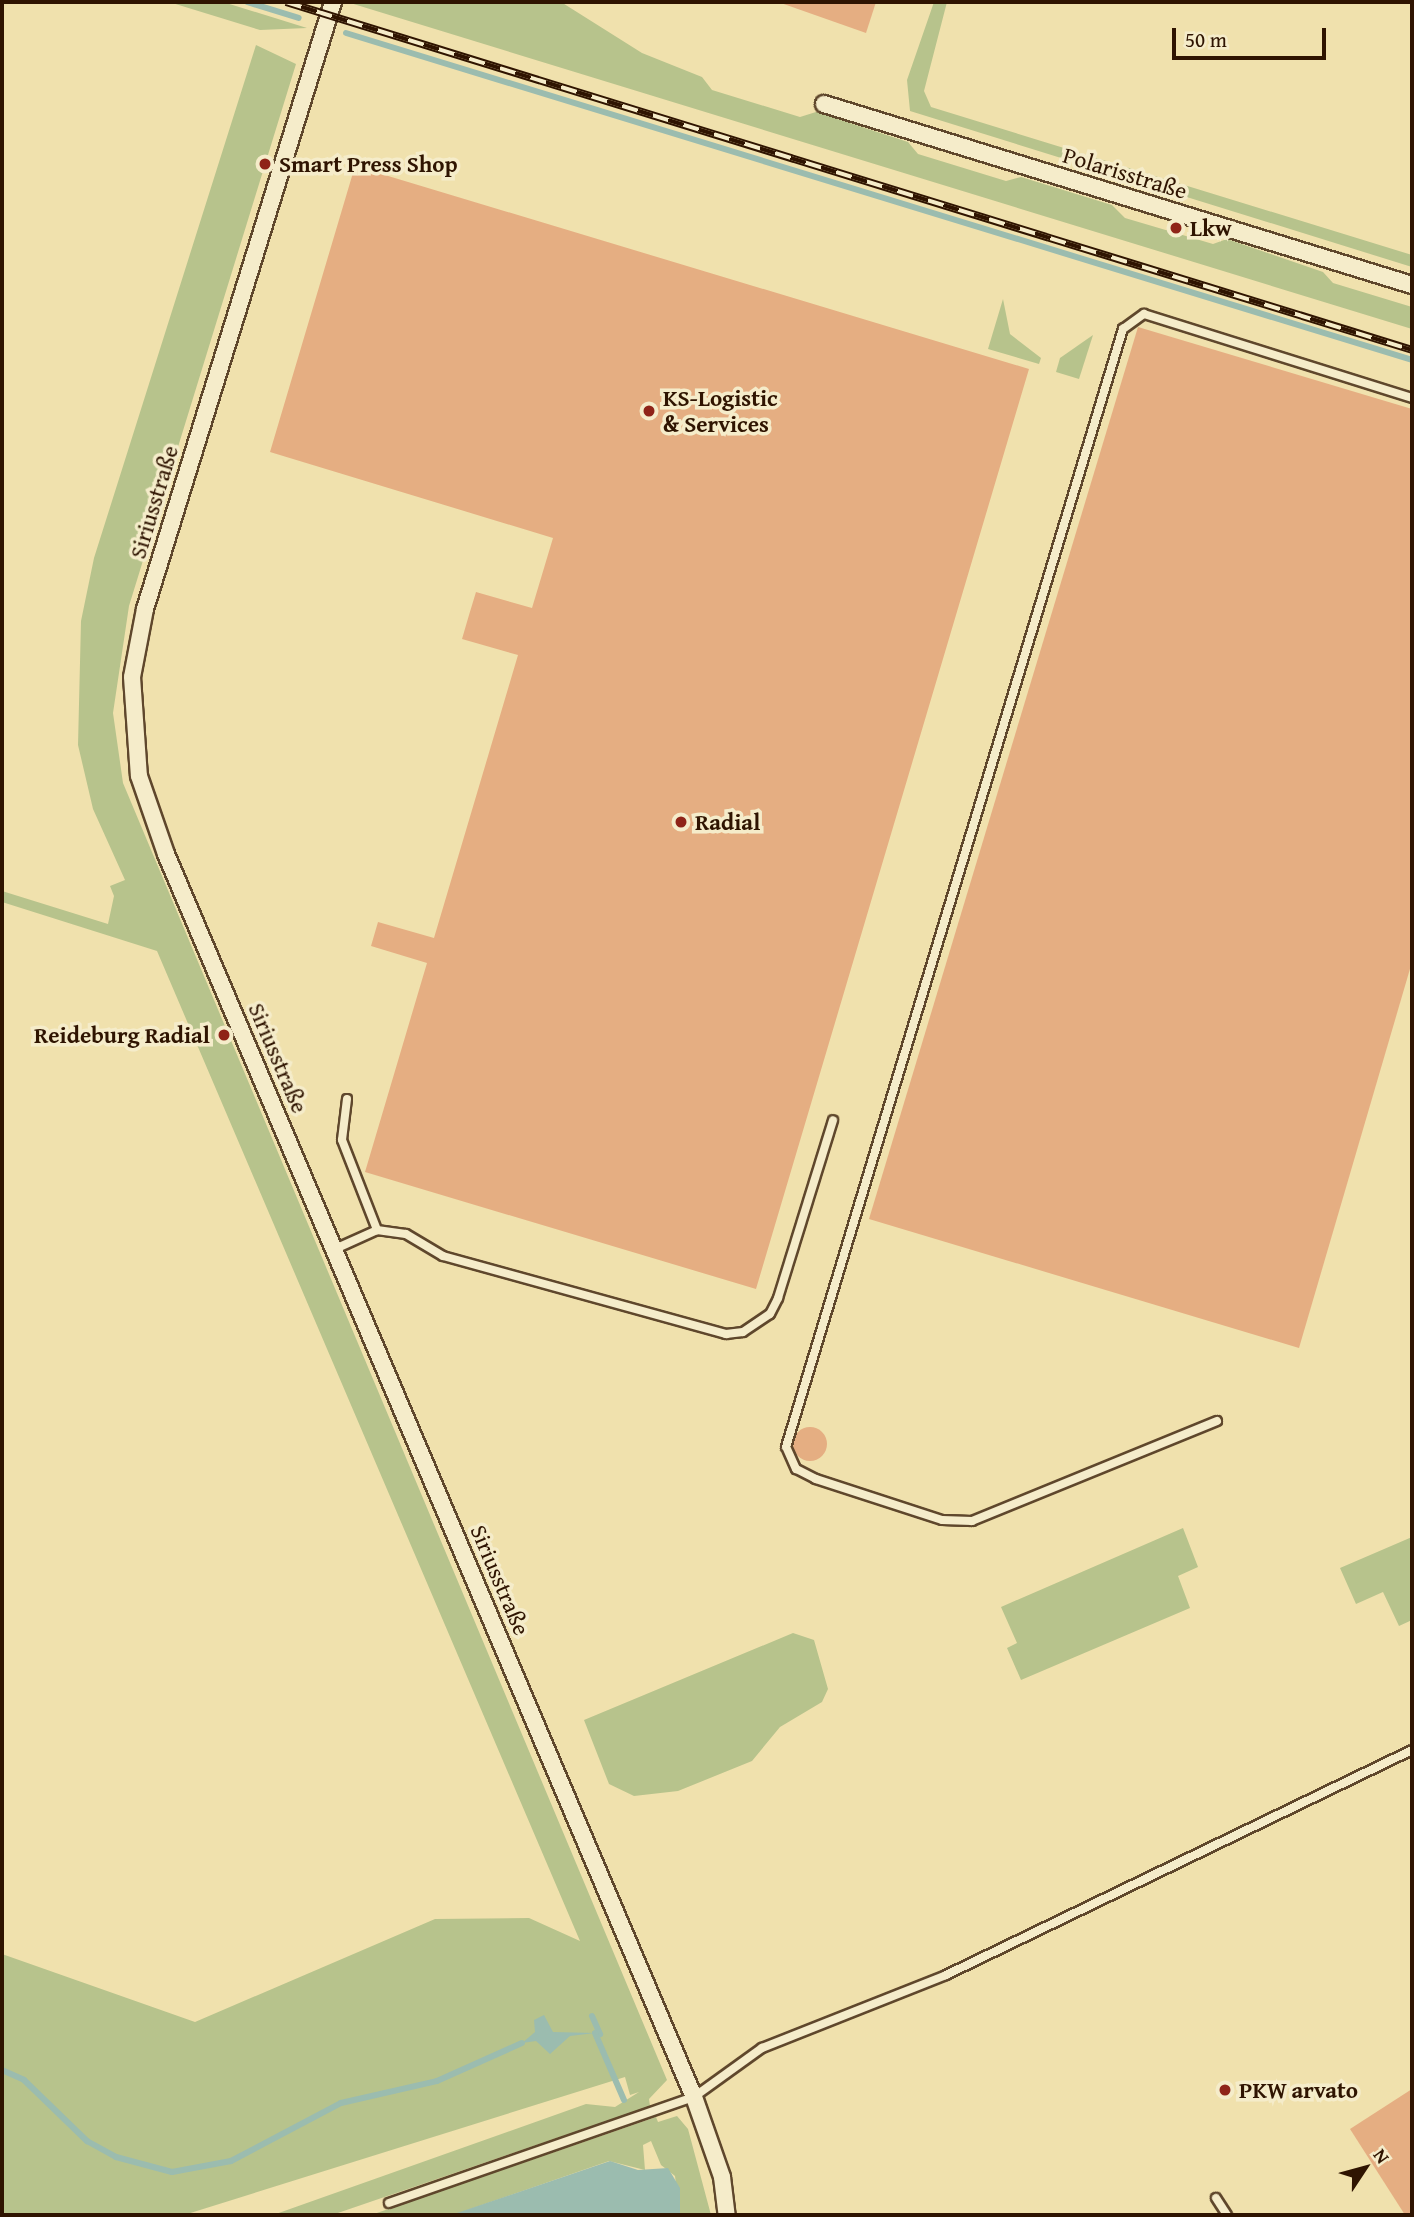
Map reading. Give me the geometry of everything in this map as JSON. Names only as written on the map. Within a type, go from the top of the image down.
[{"type":"street","name":"Siriusstraße","points":[[333,2],[145,608],[132,713],[148,809],[694,2097],[722,2177],[727,2215]]},
{"type":"street","name":"Polarisstraße","points":[[824,104],[1412,285]]},
{"type":"lane","points":[[1217,1421],[972,1521],[942,1520],[816,1479],[796,1469],[786,1447],[1123,328],[1144,314],[1412,398]]},
{"type":"lane","points":[[347,1099],[342,1140],[377,1230]]},
{"type":"lane","points":[[335,1249],[377,1230],[406,1234],[470,1263],[726,1334],[743,1332],[770,1314],[778,1297],[833,1120]]},
{"type":"lane","points":[[388,2203],[694,2097],[762,2048],[946,1975],[1412,1750]]},
{"type":"lane","points":[[1216,2198],[1227,2215]]},
{"type":"green space","points":[[169,2],[223,2],[307,28],[260,30]]},
{"type":"green space","points":[[347,2],[561,2],[642,53],[702,77],[712,90],[800,117],[816,112],[908,142],[918,154],[1006,181],[1021,177],[1112,205],[1125,218],[1213,244],[1227,239],[1323,272],[1333,283],[1412,307],[1412,329]]},
{"type":"green space","points":[[934,2],[947,2],[924,91],[931,107],[1412,255],[1412,267],[910,111],[907,80]]},
{"type":"green space","points":[[256,45],[296,64],[129,606],[113,713],[123,783],[667,2080],[649,2099],[650,2106],[332,2215],[273,2215],[586,2104],[615,2107],[639,2092],[630,2095],[625,2077],[184,2215],[2,2215],[2,1954],[195,2022],[435,1919],[529,1918],[580,1941],[157,951],[2,902],[2,891],[108,924],[114,896],[110,886],[125,880],[93,809],[78,745],[81,621],[94,558]]},
{"type":"green space","points":[[1003,299],[1010,334],[1041,358],[1039,364],[988,349]]},
{"type":"green space","points":[[1093,335],[1079,379],[1056,372],[1060,358]]},
{"type":"green space","points":[[1183,1528],[1198,1567],[1178,1576],[1190,1608],[1021,1680],[1007,1648],[1017,1643],[1001,1607]]},
{"type":"green space","points":[[1412,1537],[1412,1620],[1399,1626],[1383,1592],[1356,1604],[1340,1568]]},
{"type":"green space","points":[[793,1633],[814,1640],[828,1689],[822,1702],[780,1727],[752,1761],[678,1791],[634,1796],[609,1784],[584,1720]]},
{"type":"green space","points":[[677,2116],[688,2129],[711,2215],[680,2215],[675,2176],[661,2165],[651,2141],[643,2145],[645,2170],[609,2161],[453,2215],[371,2215],[656,2117],[658,2122]]},
{"type":"shaded area","points":[[544,2015],[553,2032],[595,2033],[570,2036],[550,2054],[536,2041],[522,2043],[535,2032],[534,2020]]},
{"type":"shaded area","points":[[610,2161],[638,2170],[668,2168],[680,2188],[680,2215],[451,2215]]},
{"type":"building","points":[[778,2],[876,2],[866,33]]},
{"type":"building","points":[[355,166],[1029,369],[756,1289],[365,1172],[427,963],[371,946],[378,922],[434,938],[518,655],[462,639],[469,615],[476,592],[532,608],[553,538],[270,452]]},
{"type":"building","points":[[1138,327],[1412,409],[1412,962],[1299,1348],[869,1219]]},
{"type":"building","points":[[810,1427],[822,1432],[827,1444],[822,1456],[810,1461],[798,1456],[793,1444],[798,1432]]},
{"type":"building","points":[[1412,2089],[1412,2215],[1405,2215],[1350,2129]]},
{"type":"waterway","points":[[247,2],[299,18]]},
{"type":"waterway","points":[[346,33],[1412,360]]},
{"type":"waterway","points":[[592,2016],[600,2034]]},
{"type":"waterway","points":[[595,2033],[624,2100]]},
{"type":"waterway","points":[[2,2070],[24,2080],[87,2141],[116,2157],[172,2172],[231,2161],[341,2103],[437,2081],[522,2043]]},
{"type":"railway","points":[[286,2],[1412,350]]},
{"type":"place","name":"Smart Press Shop","points":[[265,164]]},
{"type":"place","name":"Lkw","points":[[1176,228]]},
{"type":"place","name":"KS-Logistic & Services","points":[[649,411]]},
{"type":"place","name":"Radial","points":[[681,822]]},
{"type":"place","name":"Reideburg Radial","points":[[224,1035]]},
{"type":"place","name":"PKW arvato","points":[[1225,2090]]}]
